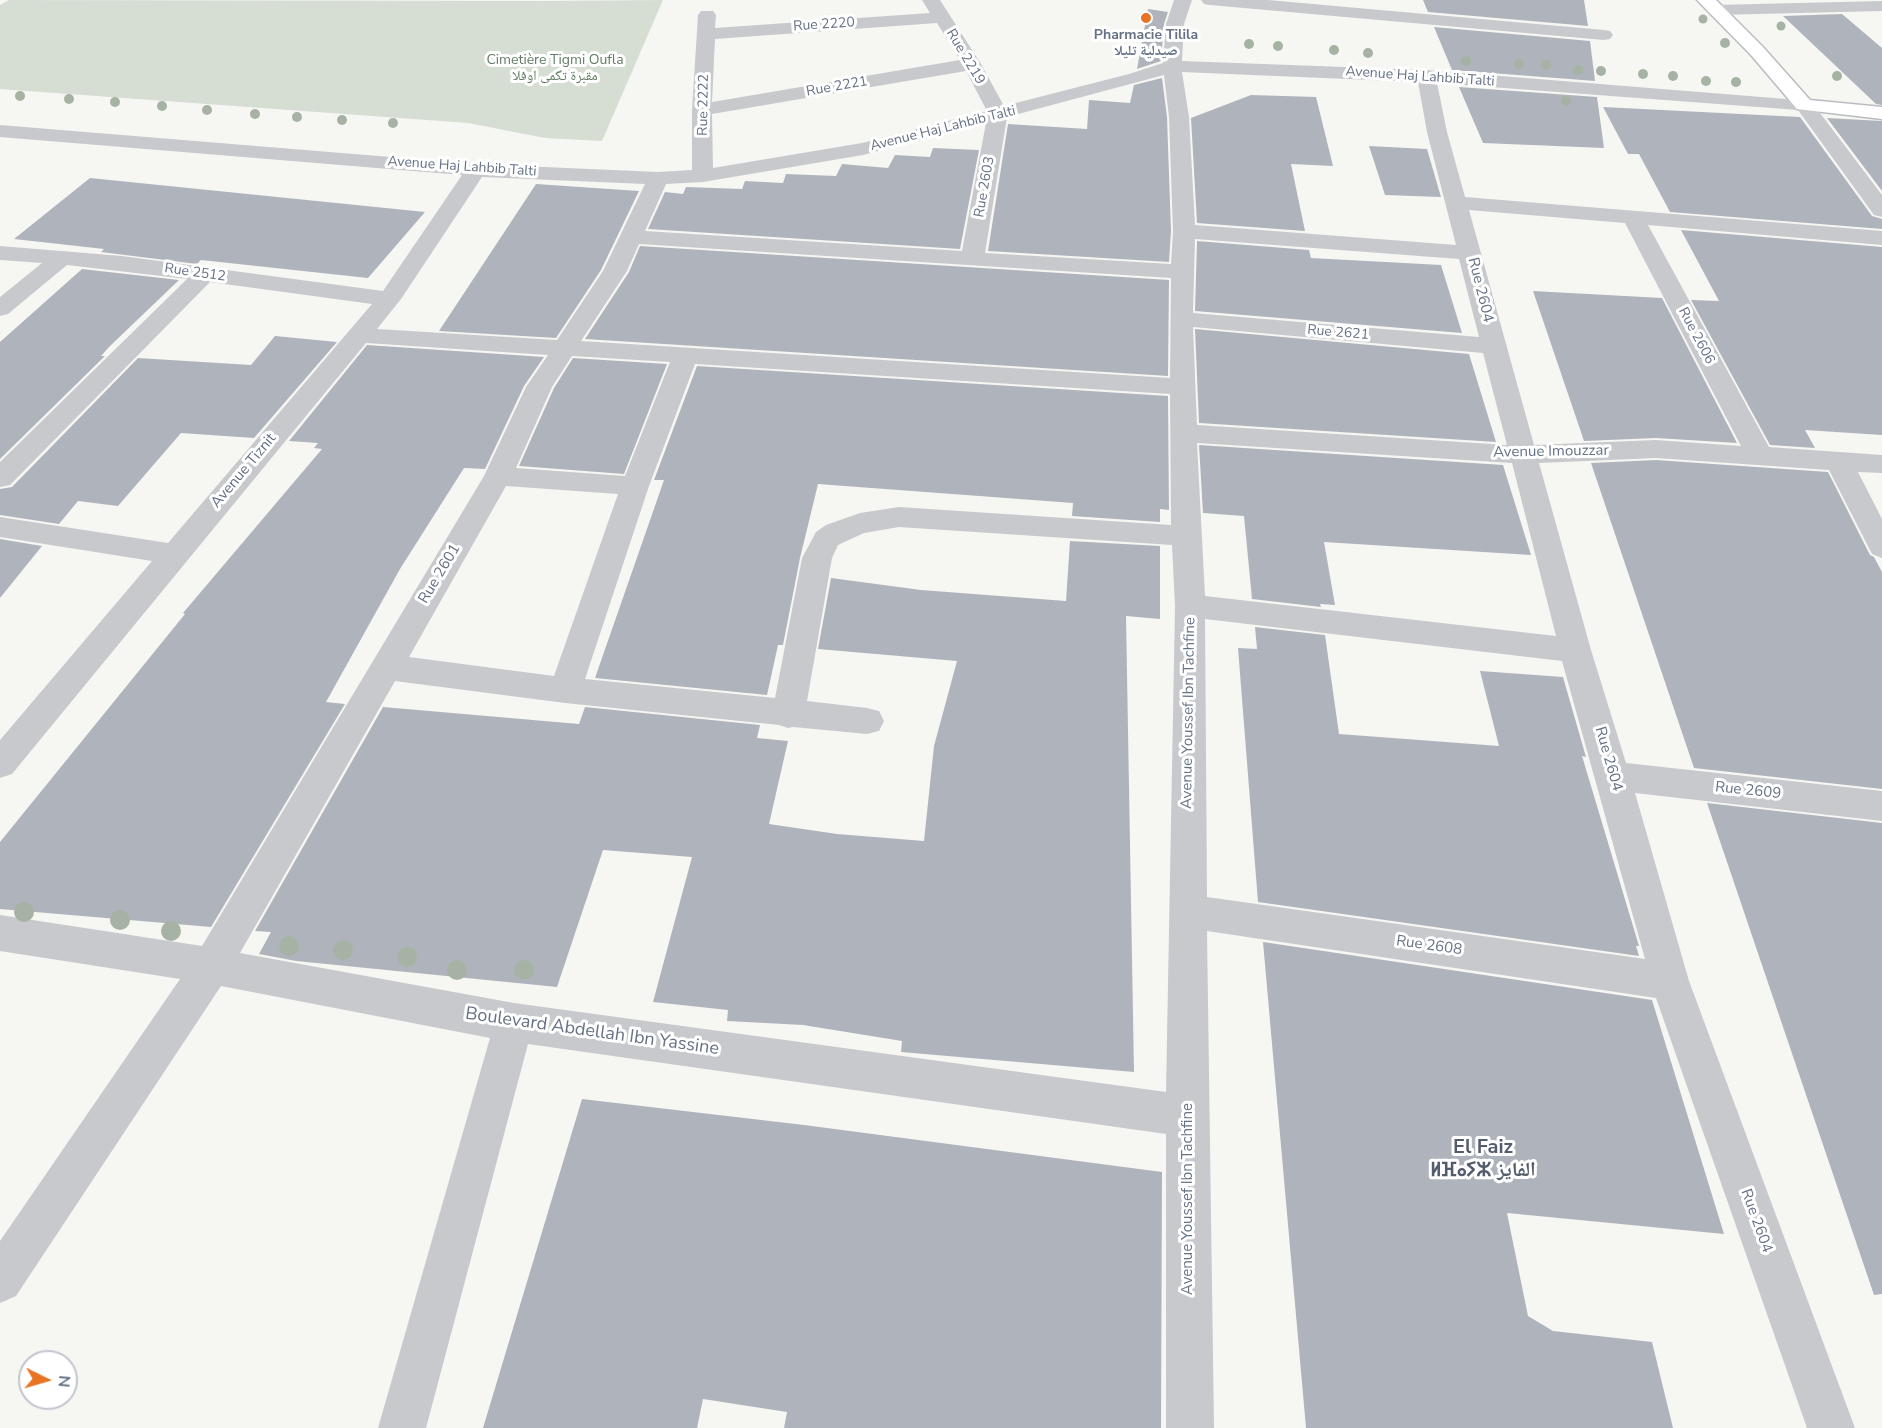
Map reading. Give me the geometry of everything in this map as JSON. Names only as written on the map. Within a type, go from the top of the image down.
[{"type":"street","name":"Rue 2219","points":[[931,0],[972,64],[998,114]]},
{"type":"street","name":"Avenue Youssef Ibn Tachfine","points":[[1183,0],[1175,24],[1172,66],[1179,117],[1184,231],[1181,320],[1190,606],[1187,912],[1190,1428]]},
{"type":"street","points":[[1210,0],[1398,8],[1483,25],[1604,35]]},
{"type":"street","points":[[1480,2],[1483,25]]},
{"type":"street","points":[[1710,5],[1882,6]]},
{"type":"street","points":[[1710,5],[1757,51],[1804,105],[1881,207]]},
{"type":"street","name":"Rue 2220","points":[[707,25],[941,17]]},
{"type":"street","name":"Rue 2222","points":[[704,176],[702,110],[707,25]]},
{"type":"street","name":"Rue 2221","points":[[702,110],[972,64]]},
{"type":"street","name":"Avenue Haj Lahbib Talti","points":[[0,131],[476,170],[658,178],[704,176],[863,149],[1136,78],[1172,66],[1426,76],[1882,113]]},
{"type":"street","name":"Rue 2604","points":[[1426,76],[1437,132],[1575,650],[1670,981],[1831,1428]]},
{"type":"street","name":"Rue 2603","points":[[972,259],[998,114]]},
{"type":"street","name":"Avenue Tiznit","points":[[0,764],[389,299],[476,170]]},
{"type":"street","name":"Rue 2601","points":[[0,1281],[212,966],[498,476],[539,387],[615,271],[658,178]]},
{"type":"street","points":[[1456,202],[1882,238]]},
{"type":"street","name":"Rue 2606","points":[[1633,218],[1759,454]]},
{"type":"street","points":[[1184,231],[1471,253]]},
{"type":"street","points":[[630,237],[1183,272]]},
{"type":"street","name":"Rue 2512","points":[[0,253],[205,274],[389,299]]},
{"type":"street","points":[[0,309],[62,258]]},
{"type":"street","points":[[0,478],[205,274]]},
{"type":"street","name":"Rue 2621","points":[[1181,320],[1495,346]]},
{"type":"street","points":[[358,334],[1183,387]]},
{"type":"street","points":[[565,690],[635,486],[686,354]]},
{"type":"street","name":"Avenue Imouzzar","points":[[1184,433],[1523,455],[1656,449],[1759,454],[1882,464]]},
{"type":"street","points":[[1838,460],[1882,547]]},
{"type":"street","points":[[498,476],[635,486]]},
{"type":"street","points":[[788,715],[817,558],[826,539],[836,532],[860,524],[898,517],[1186,536]]},
{"type":"street","points":[[0,526],[174,554]]},
{"type":"street","points":[[1190,606],[1575,650]]},
{"type":"street","points":[[385,667],[788,715],[867,721]]},
{"type":"street","name":"Rue 2609","points":[[1613,776],[1882,806]]},
{"type":"street","name":"Rue 2608","points":[[1187,912],[1670,981]]},
{"type":"street","name":"Boulevard Abdellah Ibn Yassine","points":[[0,933],[212,966],[514,1023],[1187,1116]]},
{"type":"street","points":[[402,1428],[514,1023]]},
{"type":"green space","name":"Cimetière Tigmi Oufla مقبرة تگمی اوفلا","points":[[9,0],[663,0],[602,141],[545,138],[468,123],[0,89],[0,5]]},
{"type":"building","points":[[1423,0],[1584,0],[1588,26],[1428,12]]},
{"type":"building","points":[[1148,9],[1168,12],[1164,24],[1161,61],[1137,69]]},
{"type":"building","points":[[1842,14],[1882,48],[1882,105],[1876,104],[1783,16]]},
{"type":"building","points":[[1434,27],[1590,41],[1595,81],[1452,70]]},
{"type":"building","points":[[1162,78],[1167,117],[1171,231],[1169,262],[988,251],[1008,124],[1087,129],[1089,100],[1130,103],[1134,85]]},
{"type":"building","points":[[1459,87],[1597,97],[1604,148],[1483,143]]},
{"type":"building","points":[[1251,95],[1316,97],[1333,166],[1291,164],[1305,231],[1197,223],[1191,118]]},
{"type":"building","points":[[1603,107],[1800,117],[1872,216],[1882,219],[1882,229],[1670,212],[1639,154],[1628,154]]},
{"type":"building","points":[[1827,118],[1882,121],[1882,191]]},
{"type":"building","points":[[1369,146],[1427,149],[1441,197],[1385,195]]},
{"type":"building","points":[[933,148],[979,150],[960,249],[648,229],[665,192],[683,194],[686,187],[742,189],[745,181],[783,183],[786,174],[836,176],[842,164],[888,168],[895,155],[930,157]]},
{"type":"building","points":[[90,178],[425,212],[368,278],[201,260],[197,264],[101,252],[104,249],[14,239]]},
{"type":"building","points":[[536,184],[639,191],[601,270],[556,338],[439,331]]},
{"type":"building","points":[[1681,230],[1882,247],[1882,435],[1805,430],[1815,448],[1770,445],[1691,300],[1719,301]]},
{"type":"building","points":[[1197,241],[1309,250],[1311,258],[1441,265],[1462,333],[1195,311]]},
{"type":"building","points":[[640,246],[1169,280],[1168,376],[585,339],[629,272]]},
{"type":"building","points":[[82,269],[179,280],[109,347],[101,356],[105,356],[0,459],[0,342]]},
{"type":"building","points":[[1533,291],[1662,298],[1737,443],[1656,438],[1584,441]]},
{"type":"building","points":[[1195,329],[1469,354],[1496,442],[1199,423]]},
{"type":"building","points":[[275,336],[337,342],[254,438],[181,433],[118,506],[78,501],[59,524],[0,515],[0,489],[12,487],[138,358],[251,365]]},
{"type":"building","points":[[367,345],[544,357],[524,386],[485,469],[464,468],[400,569],[326,702],[345,704],[211,927],[0,909],[0,842],[185,614],[183,613],[322,449],[314,448],[318,443],[289,441]]},
{"type":"building","points":[[573,358],[667,364],[624,474],[519,466],[554,388]]},
{"type":"building","points":[[697,366],[1168,396],[1169,510],[1160,509],[1160,522],[1072,516],[1073,503],[818,484],[800,558],[783,645],[778,645],[767,695],[595,678],[664,480],[654,480]]},
{"type":"building","points":[[1199,445],[1503,465],[1531,555],[1324,542],[1335,605],[1320,604],[1321,607],[1252,599],[1244,516],[1203,513]]},
{"type":"building","points":[[1656,460],[1828,472],[1870,555],[1874,557],[1882,572],[1882,789],[1694,768],[1591,463]]},
{"type":"building","points":[[0,539],[42,546],[0,598]]},
{"type":"building","points":[[1070,541],[1160,546],[1160,619],[1126,616],[1134,1072],[901,1052],[902,1041],[803,1025],[727,1021],[728,1010],[653,1002],[692,857],[603,850],[557,987],[296,961],[259,954],[271,932],[255,931],[383,707],[579,724],[585,707],[760,725],[757,738],[788,741],[769,824],[837,834],[924,841],[934,746],[957,661],[818,649],[831,578],[921,590],[1066,601]]},
{"type":"building","points":[[1255,627],[1325,635],[1339,734],[1499,746],[1480,671],[1563,677],[1586,757],[1582,756],[1639,946],[1636,946],[1639,956],[1258,902],[1238,648],[1257,649]]},
{"type":"building","points":[[1707,803],[1882,823],[1882,1294],[1874,1295]]},
{"type":"building","points":[[1263,942],[1652,1000],[1724,1234],[1507,1213],[1528,1316],[1553,1331],[1652,1342],[1673,1428],[1306,1428]]},
{"type":"building","points":[[582,1099],[804,1125],[1162,1172],[1161,1428],[784,1428],[787,1412],[703,1399],[697,1428],[483,1428]]},
{"type":"place","name":"Pharmacie Tilila صيدلية تليلا","points":[[1146,18]]},
{"type":"district","name":"El Faiz ⵍⴼⴰⵢⵣ الفايز","points":[[1483,1160]]}]
